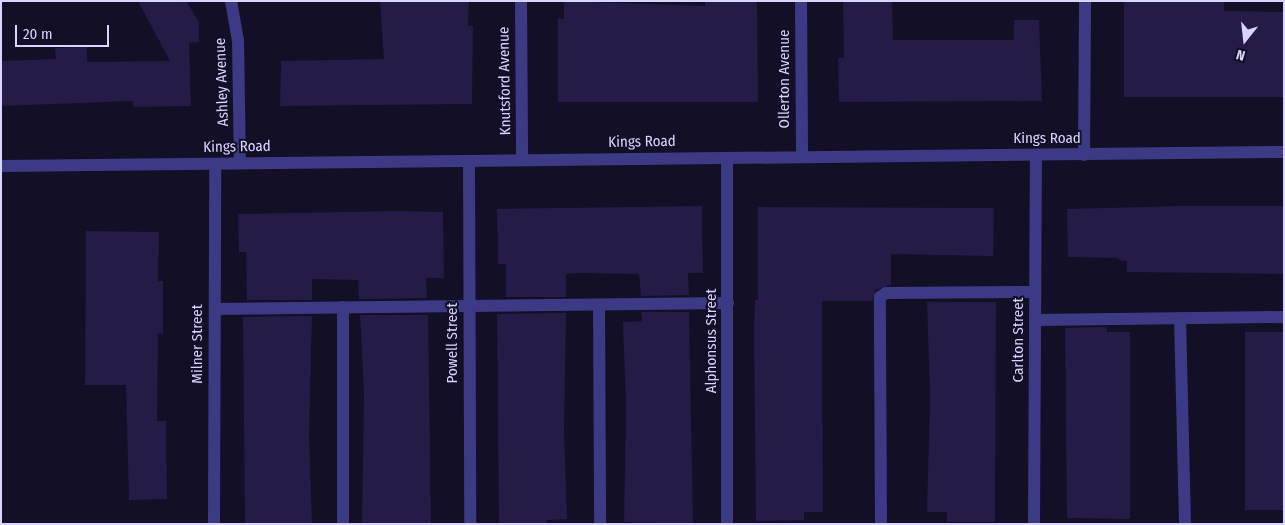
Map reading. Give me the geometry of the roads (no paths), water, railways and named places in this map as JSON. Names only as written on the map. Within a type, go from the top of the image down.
[{"type":"street","name":"Ashley Avenue","points":[[230,1],[238,40],[240,163]]},
{"type":"street","name":"Knutsford Avenue","points":[[520,1],[522,160]]},
{"type":"street","name":"Ollerton Avenue","points":[[801,1],[802,157]]},
{"type":"street","points":[[1084,155],[1085,1]]},
{"type":"street","name":"Kings Road","points":[[1,166],[1284,152]]},
{"type":"street","name":"Carlton Street","points":[[1034,524],[1036,156]]},
{"type":"street","name":"Alphonsus Street","points":[[728,158],[728,524]]},
{"type":"street","name":"Powell Street","points":[[469,162],[470,524]]},
{"type":"street","name":"Milner Street","points":[[214,524],[215,164]]},
{"type":"street","points":[[881,524],[880,297],[886,293],[1035,292]]},
{"type":"street","points":[[215,309],[728,303]]},
{"type":"street","points":[[599,305],[600,524]]},
{"type":"street","points":[[343,307],[343,524]]},
{"type":"street","points":[[1035,320],[1284,317]]},
{"type":"street","points":[[1180,318],[1185,524]]}]
